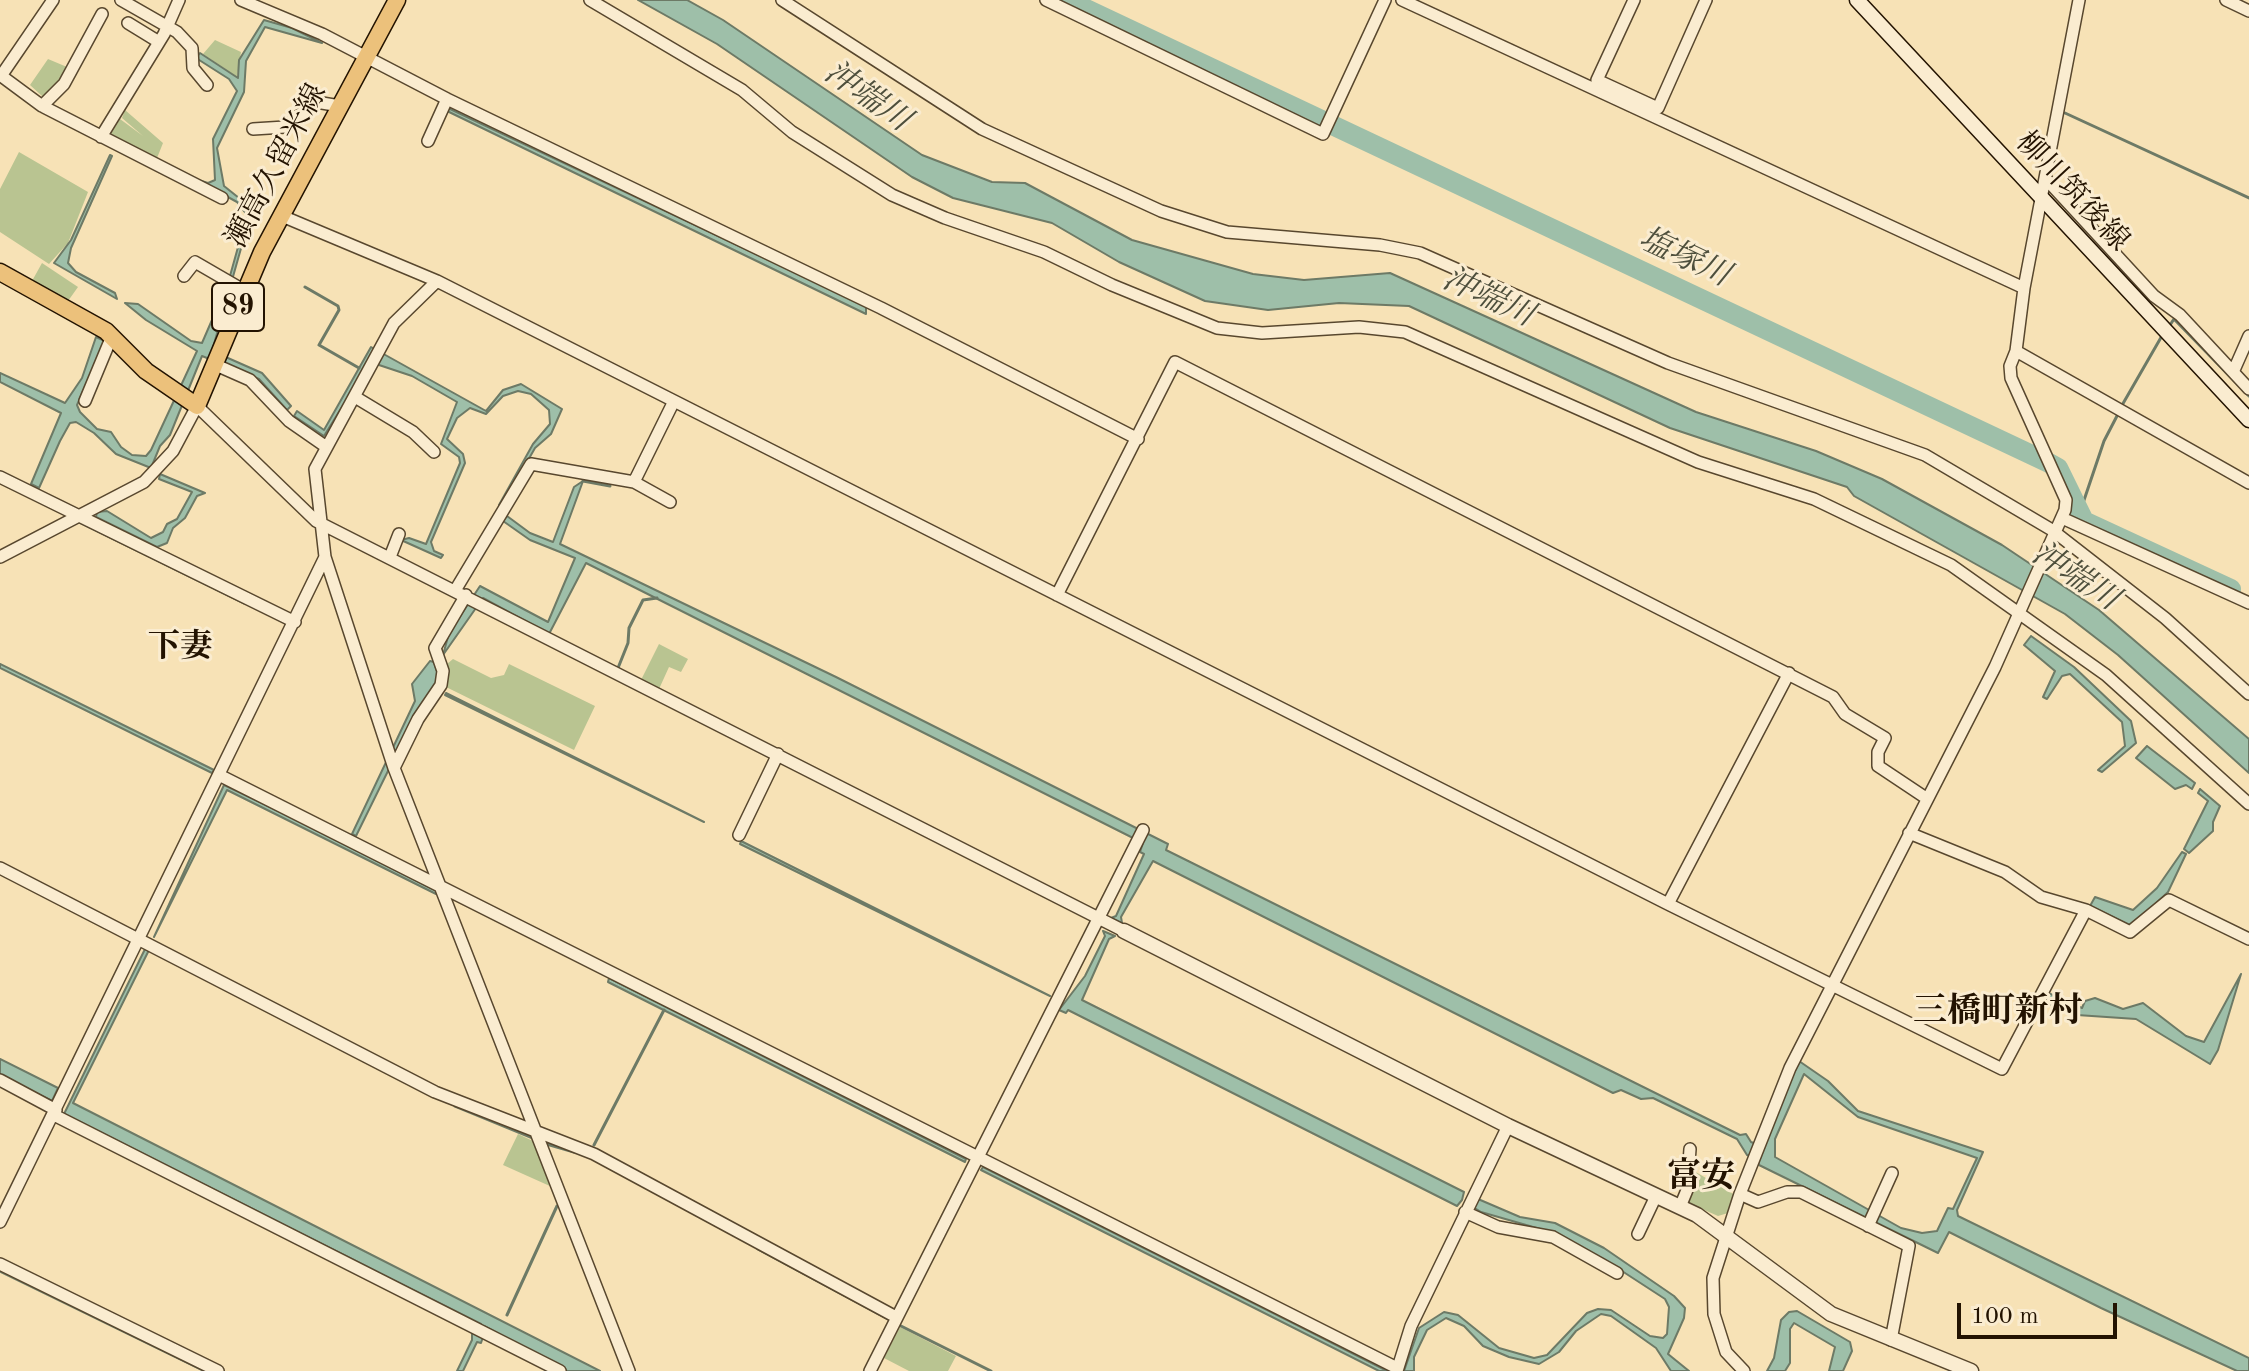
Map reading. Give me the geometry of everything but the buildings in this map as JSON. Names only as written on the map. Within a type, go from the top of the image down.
[{"type":"main road","name":"瀬高久留米線","points":[[197,406],[245,291],[397,0]]},
{"type":"main road","points":[[0,272],[77,312],[112,336],[146,371],[197,406]]},
{"type":"street","points":[[53,0],[1,76],[42,106],[222,198]]},
{"type":"street","points":[[121,0],[168,24],[192,48],[193,68],[207,85]]},
{"type":"street","points":[[101,137],[159,42],[179,0]]},
{"type":"street","points":[[241,0],[322,34],[365,59],[881,308],[1138,439]]},
{"type":"street","points":[[590,0],[742,90],[792,132],[892,195],[945,218],[1044,252],[1112,285],[1217,328],[1262,333],[1359,327],[1405,332],[1698,462],[1814,499],[1951,565],[2019,608],[2106,675],[2249,804]]},
{"type":"street","points":[[782,0],[982,129],[1161,211],[1227,232],[1380,245],[1420,253],[1668,363],[1925,455],[2054,532],[2165,618],[2249,694]]},
{"type":"street","points":[[1046,0],[1323,134],[1385,0]]},
{"type":"street","points":[[1402,0],[2024,288]]},
{"type":"street","points":[[1634,0],[1597,80],[1658,108],[1706,0]]},
{"type":"street","name":"柳川筑後線","points":[[1857,0],[2249,420]]},
{"type":"street","points":[[1744,1371],[1726,1352],[1714,1314],[1713,1278],[1740,1194],[1790,1068],[1995,667],[2043,552],[2062,518],[2066,500],[2011,378],[2010,366],[2016,351],[2024,288],[2079,0]]},
{"type":"street","points":[[2226,0],[2249,11]]},
{"type":"street","points":[[42,106],[64,84],[102,14]]},
{"type":"street","points":[[128,23],[159,42]]},
{"type":"street","points":[[428,141],[447,99]]},
{"type":"street","points":[[253,129],[285,127],[316,102],[340,106]]},
{"type":"street","points":[[2047,180],[2154,296],[2180,315],[2249,389]]},
{"type":"street","points":[[282,216],[437,281],[1668,904],[2002,1069],[2086,910]]},
{"type":"street","points":[[184,276],[195,262],[245,291]]},
{"type":"street","points":[[437,281],[394,323],[315,469],[325,557],[394,768],[629,1371]]},
{"type":"street","points":[[85,401],[112,336]]},
{"type":"street","points":[[2234,370],[2249,336]]},
{"type":"street","points":[[2016,351],[2249,483]]},
{"type":"street","points":[[1057,595],[1175,362],[1833,697],[1845,714],[1885,738],[1878,752],[1878,766],[1926,798]]},
{"type":"street","points":[[216,365],[250,380],[289,421],[325,446]]},
{"type":"street","points":[[355,397],[413,432],[434,452]]},
{"type":"street","points":[[634,482],[674,401]]},
{"type":"street","points":[[0,557],[144,482],[173,451],[197,406],[302,510],[322,525],[461,592],[1508,1126],[1680,1207],[1726,1234],[1822,1308],[1891,1340],[1971,1371]]},
{"type":"street","points":[[394,768],[418,719],[441,685],[443,671],[435,648],[461,592],[531,464],[634,482],[670,502]]},
{"type":"street","points":[[0,477],[295,622]]},
{"type":"street","points":[[2062,518],[2249,603]]},
{"type":"street","points":[[390,557],[399,534]]},
{"type":"street","points":[[0,1222],[142,938],[325,557]]},
{"type":"street","points":[[1668,904],[1789,673]]},
{"type":"street","points":[[739,835],[778,754]]},
{"type":"street","points":[[221,776],[1397,1370],[1411,1326],[1508,1126]]},
{"type":"street","points":[[870,1371],[977,1157],[1102,920],[1143,830]]},
{"type":"street","points":[[1909,833],[2005,872],[2041,897],[2086,910],[2130,932],[2169,900],[2249,939]]},
{"type":"street","points":[[0,868],[142,938],[435,1092],[594,1154],[896,1317]]},
{"type":"street","points":[[0,1080],[560,1371]]},
{"type":"street","points":[[1680,1207],[1687,1190],[1690,1149]]},
{"type":"street","points":[[1868,1226],[1892,1173]]},
{"type":"street","points":[[1740,1194],[1758,1202],[1787,1192],[1801,1192],[1909,1246],[1891,1340]]},
{"type":"street","points":[[1638,1234],[1656,1196]]},
{"type":"street","points":[[1814,1215],[1819,1202]]},
{"type":"street","points":[[1466,1210],[1498,1227],[1553,1237],[1617,1273]]},
{"type":"street","points":[[0,1264],[218,1371]]},
{"type":"shaded area","name":"沖端川","points":[[638,0],[687,0],[723,20],[922,155],[992,182],[1025,183],[1132,240],[1253,274],[1304,280],[1390,273],[1696,412],[1816,451],[1882,479],[2002,545],[2099,610],[2249,739],[2249,773],[2118,655],[2065,614],[1854,496],[1847,487],[1670,428],[1409,306],[1339,303],[1268,310],[1205,301],[1119,262],[1052,223],[953,198],[912,177],[717,44]]},
{"type":"shaded area","points":[[264,20],[292,28],[322,43],[265,27],[246,61],[244,92],[217,148],[224,186],[249,206],[251,213],[212,351],[262,373],[291,406],[287,410],[259,379],[202,356],[170,435],[160,446],[151,468],[116,454],[94,433],[76,422],[70,423],[39,488],[31,484],[61,413],[0,382],[0,373],[65,403],[82,378],[96,337],[105,341],[77,405],[97,429],[111,432],[121,447],[132,455],[146,456],[151,450],[197,351],[146,320],[125,303],[138,304],[191,341],[202,343],[228,283],[247,215],[237,202],[195,179],[208,183],[215,180],[213,139],[237,91],[229,79],[196,58],[200,53],[238,78],[239,60]]},
{"type":"shaded area","points":[[215,40],[241,52],[237,77],[203,54]]},
{"type":"shaded area","points":[[48,59],[67,67],[48,96],[42,96],[30,85]]},
{"type":"shaded area","points":[[448,108],[866,306],[866,314],[447,111]]},
{"type":"shaded area","points":[[125,110],[163,143],[157,158],[111,134],[120,119],[143,136],[122,118]]},
{"type":"shaded area","points":[[19,152],[88,192],[68,243],[49,264],[0,232],[0,189]]},
{"type":"shaded area","points":[[110,155],[71,248],[68,263],[76,272],[115,293],[117,299],[54,263],[71,240]]},
{"type":"shaded area","points":[[42,263],[78,287],[68,301],[32,281]]},
{"type":"shaded area","points":[[371,347],[486,411],[503,390],[521,384],[562,409],[551,434],[535,448],[502,506],[499,505],[533,444],[550,424],[549,410],[531,394],[518,391],[503,396],[486,414],[470,408],[457,418],[447,439],[463,454],[465,463],[431,542],[434,551],[443,555],[441,558],[401,540],[409,538],[426,544],[460,463],[459,457],[441,444],[457,402],[412,376],[370,362],[324,436],[294,416],[297,411],[324,430]]},
{"type":"shaded area","points":[[160,474],[205,493],[197,496],[185,518],[173,528],[167,543],[157,547],[96,517],[97,512],[107,511],[151,538],[163,532],[167,524],[177,519],[192,492],[159,479]]},
{"type":"shaded area","points":[[583,481],[560,544],[836,677],[1168,844],[1166,850],[1740,1135],[1746,1134],[1751,1142],[1762,1146],[1799,1061],[1828,1081],[1858,1111],[1983,1152],[1957,1210],[1958,1216],[2249,1358],[2249,1371],[2237,1371],[2101,1308],[1949,1232],[1938,1253],[1759,1165],[1757,1159],[1747,1155],[1737,1139],[1653,1098],[1641,1099],[1621,1090],[1613,1093],[1153,861],[1121,917],[1122,923],[1111,918],[1116,916],[1144,854],[1140,852],[1143,843],[586,563],[549,634],[483,598],[443,655],[449,633],[480,586],[548,622],[575,558],[530,540],[503,521],[507,516],[530,533],[553,542],[574,487]],"holes":[[[1804,1074],[1858,1117],[1977,1158],[1953,1209],[1948,1208],[1937,1231],[1922,1233],[1901,1228],[1775,1157],[1775,1139]]]},
{"type":"shaded area","points":[[2031,636],[2074,667],[2131,721],[2136,743],[2102,772],[2098,770],[2125,746],[2122,722],[2070,674],[2062,676],[2047,699],[2043,697],[2055,671],[2024,645]]},
{"type":"shaded area","points":[[659,644],[688,659],[681,672],[669,667],[659,689],[641,680]]},
{"type":"shaded area","points":[[453,659],[491,678],[504,675],[509,664],[595,706],[574,750],[446,687],[447,664]]},
{"type":"shaded area","points":[[430,661],[434,662],[439,678],[435,688],[416,714],[356,836],[352,834],[415,701],[412,684]]},
{"type":"shaded area","points":[[0,664],[214,770],[212,773],[0,668]]},
{"type":"shaded area","points":[[446,693],[704,822],[445,695]]},
{"type":"shaded area","points":[[2147,746],[2195,783],[2192,789],[2186,785],[2175,789],[2136,758]]},
{"type":"shaded area","points":[[224,785],[350,845],[437,891],[436,894],[227,790],[154,937]]},
{"type":"shaded area","points":[[2200,789],[2220,806],[2213,822],[2213,831],[2189,853],[2184,849],[2208,801],[2198,793]]},
{"type":"shaded area","points":[[741,841],[1050,996],[740,844]]},
{"type":"shaded area","points":[[2182,852],[2186,854],[2168,892],[2132,926],[2090,906],[2095,897],[2133,910],[2157,888]]},
{"type":"shaded area","points":[[1103,931],[1115,936],[1109,939],[1082,1000],[1464,1192],[1462,1200],[1457,1206],[1068,1010],[1066,1013],[1059,1010],[1085,976],[1105,936]]},
{"type":"shaded area","points":[[147,945],[150,948],[73,1103],[600,1371],[567,1371],[484,1326],[479,1335],[483,1337],[481,1343],[477,1342],[463,1371],[457,1371],[472,1340],[472,1331],[478,1334],[481,1324],[64,1114]]},
{"type":"shaded area","points":[[2241,974],[2218,1050],[2210,1064],[2136,1019],[2077,1015],[2051,1005],[2045,997],[2046,992],[2082,1008],[2085,1001],[2095,998],[2123,1009],[2143,1003],[2186,1036],[2204,1042]]},
{"type":"shaded area","points":[[609,978],[966,1159],[965,1162],[608,982]]},
{"type":"shaded area","points":[[0,1059],[58,1088],[52,1101],[0,1075]]},
{"type":"shaded area","points":[[518,1134],[535,1142],[552,1187],[503,1165]]},
{"type":"shaded area","points":[[983,1167],[1387,1371],[1379,1371],[981,1170]]},
{"type":"shaded area","points":[[1694,1171],[1735,1195],[1728,1213],[1718,1216],[1684,1201]]},
{"type":"shaded area","points":[[1478,1199],[1520,1217],[1555,1223],[1604,1248],[1674,1296],[1685,1308],[1684,1318],[1668,1354],[1689,1371],[1671,1371],[1656,1348],[1611,1316],[1601,1314],[1576,1331],[1559,1352],[1539,1364],[1509,1357],[1483,1346],[1464,1326],[1446,1318],[1427,1330],[1414,1357],[1414,1371],[1404,1371],[1419,1328],[1444,1312],[1458,1315],[1499,1348],[1534,1358],[1547,1355],[1587,1313],[1598,1309],[1611,1310],[1650,1336],[1663,1338],[1667,1334],[1669,1307],[1665,1299],[1605,1260],[1554,1233],[1481,1212],[1473,1207]]},
{"type":"shaded area","points":[[1797,1311],[1850,1342],[1852,1351],[1843,1371],[1829,1371],[1835,1347],[1794,1323],[1790,1329],[1790,1363],[1785,1371],[1767,1371],[1774,1358],[1781,1320],[1789,1312]]},
{"type":"shaded area","points":[[900,1327],[956,1356],[948,1371],[909,1371],[884,1358]]},
{"type":"waterway","name":"塩塚川","points":[[1067,0],[2049,463],[2058,468],[2084,521],[2231,589]]},
{"type":"waterway","points":[[2065,113],[2249,198]]},
{"type":"waterway","points":[[305,287],[338,306],[339,310],[319,345],[359,368]]},
{"type":"waterway","points":[[2168,328],[2174,319],[2249,396]]},
{"type":"waterway","points":[[2121,407],[2163,334]]},
{"type":"waterway","points":[[2079,515],[2104,441],[2118,414]]},
{"type":"waterway","points":[[583,481],[610,486]]},
{"type":"waterway","points":[[75,520],[244,603]]},
{"type":"waterway","points":[[618,668],[628,643],[629,628],[643,600],[657,598]]},
{"type":"waterway","points":[[594,1145],[664,1010]]},
{"type":"waterway","points":[[455,1106],[533,1138]]},
{"type":"waterway","points":[[543,1143],[574,1152]]},
{"type":"waterway","points":[[507,1315],[557,1206]]},
{"type":"waterway","points":[[758,1249],[892,1321]]},
{"type":"waterway","points":[[0,1271],[205,1371]]},
{"type":"waterway","points":[[899,1325],[991,1371]]},
{"type":"district","name":"下妻","points":[[180,648]]},
{"type":"district","name":"三橋町新村","points":[[1998,1012]]},
{"type":"district","name":"富安","points":[[1701,1177]]}]
